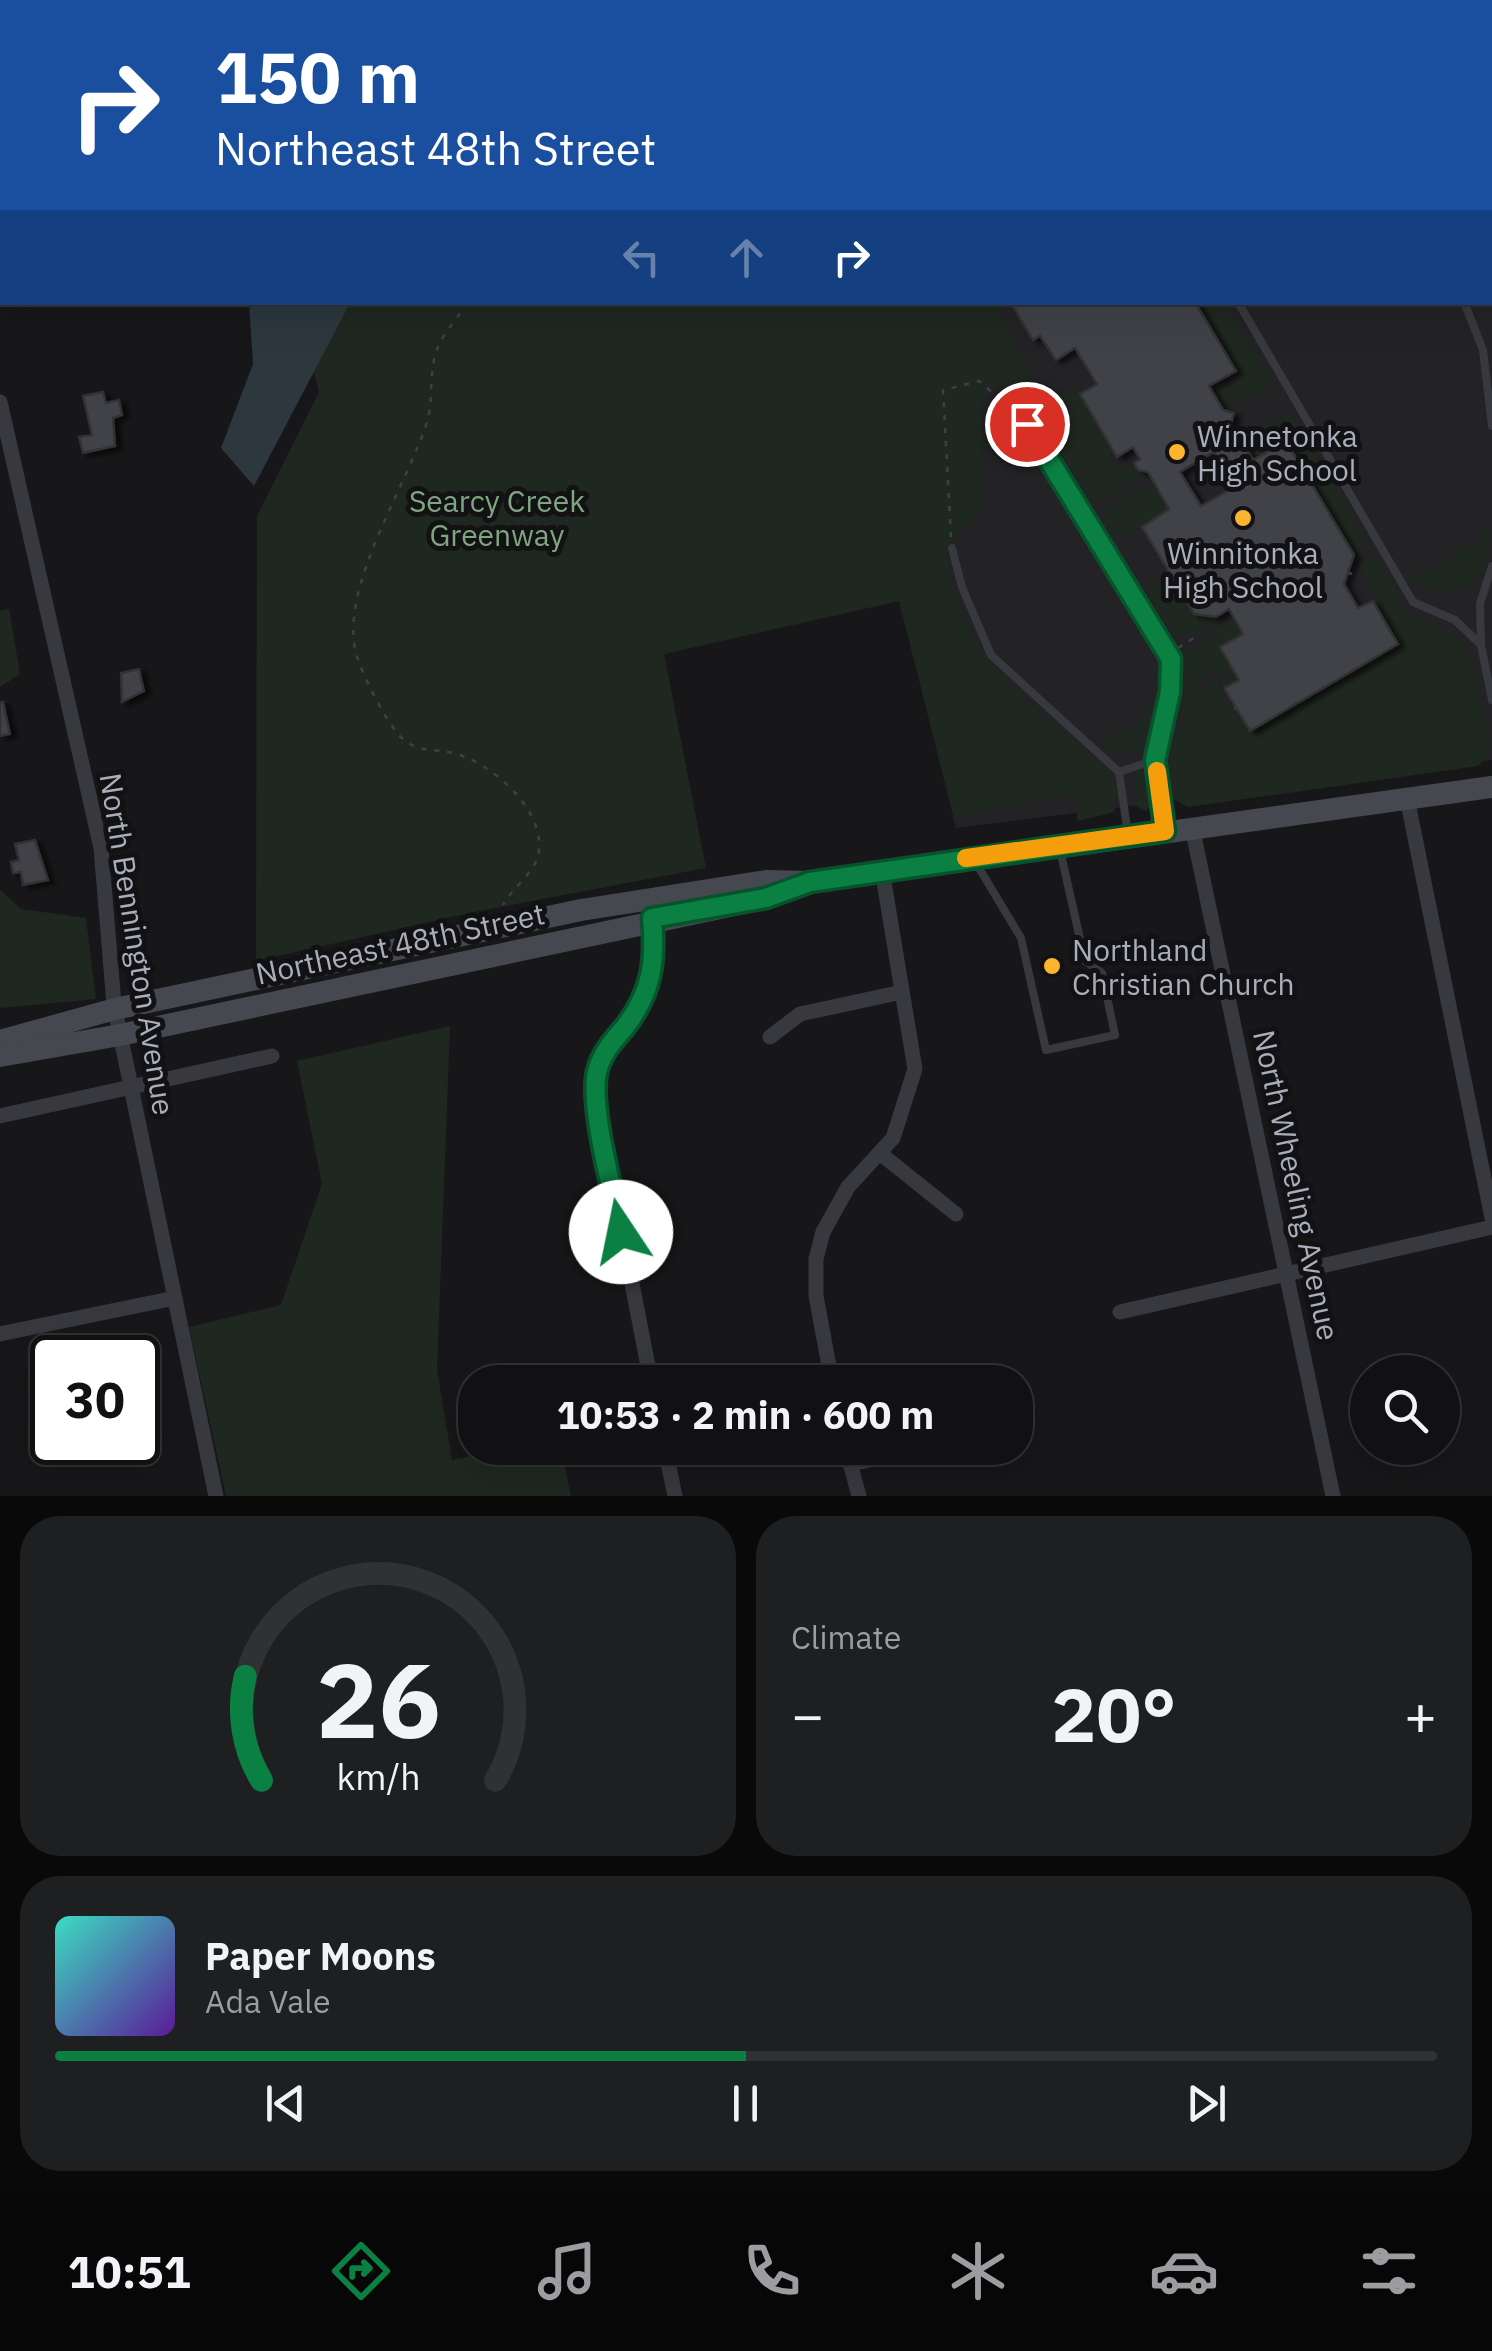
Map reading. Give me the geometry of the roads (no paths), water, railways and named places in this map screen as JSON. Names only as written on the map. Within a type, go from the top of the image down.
[{"type":"street","name":"North Bennington Avenue","points":[[0,402],[7,474],[101,848],[115,1009],[216,1496]]},
{"type":"street","name":"Northeast 48th Street","points":[[0,1041],[115,1009],[378,951],[650,908],[766,898],[810,882],[882,870],[1492,787]]},
{"type":"street","points":[[1407,798],[1492,1218]]},
{"type":"street","name":"North Wheeling Avenue","points":[[1192,827],[1333,1496]]},
{"type":"street","points":[[829,1365],[816,1296],[816,1259],[840,1198],[893,1138],[913,1084],[911,1030],[882,870]]},
{"type":"street","name":"Northeast 48th Street","points":[[0,1056],[120,1035],[385,977],[650,908]]},
{"type":"street","points":[[648,1365],[595,1091],[603,1054],[632,1018],[650,984],[656,946],[650,908]]},
{"type":"street","points":[[378,951],[385,977]]},
{"type":"street","points":[[770,1037],[800,1014],[902,992]]},
{"type":"street","points":[[0,1116],[272,1056]]},
{"type":"street","points":[[881,1154],[956,1214]]},
{"type":"street","points":[[1120,1312],[1492,1227]]},
{"type":"street","points":[[0,1334],[175,1298]]},
{"type":"street","points":[[668,1465],[675,1496]]},
{"type":"street","points":[[850,1465],[858,1496]]},
{"type":"lane","points":[[1240,305],[1412,602],[1454,620],[1481,645]]},
{"type":"lane","points":[[1465,305],[1482,350],[1492,426]]},
{"type":"lane","points":[[1002,401],[1014,402],[1171,659],[1170,692],[1155,760],[1165,831]]},
{"type":"lane","points":[[952,548],[962,588],[991,654],[1119,772],[1129,836]]},
{"type":"lane","points":[[1492,566],[1480,604],[1481,645],[1492,700]]},
{"type":"lane","points":[[1119,772],[1155,760]]},
{"type":"lane","points":[[974,858],[1022,938],[1046,1050],[1116,1035],[1102,973],[1085,961],[1059,846]]},
{"type":"place","name":"Winnetonka High School","points":[[1177,452]]},
{"type":"place","name":"Winnitonka High School","points":[[1243,518]]},
{"type":"place","name":"Northland Christian Church","points":[[1052,966]]},
{"type":"park label","name":"Searcy Creek Greenway","points":[[497,517]]}]
